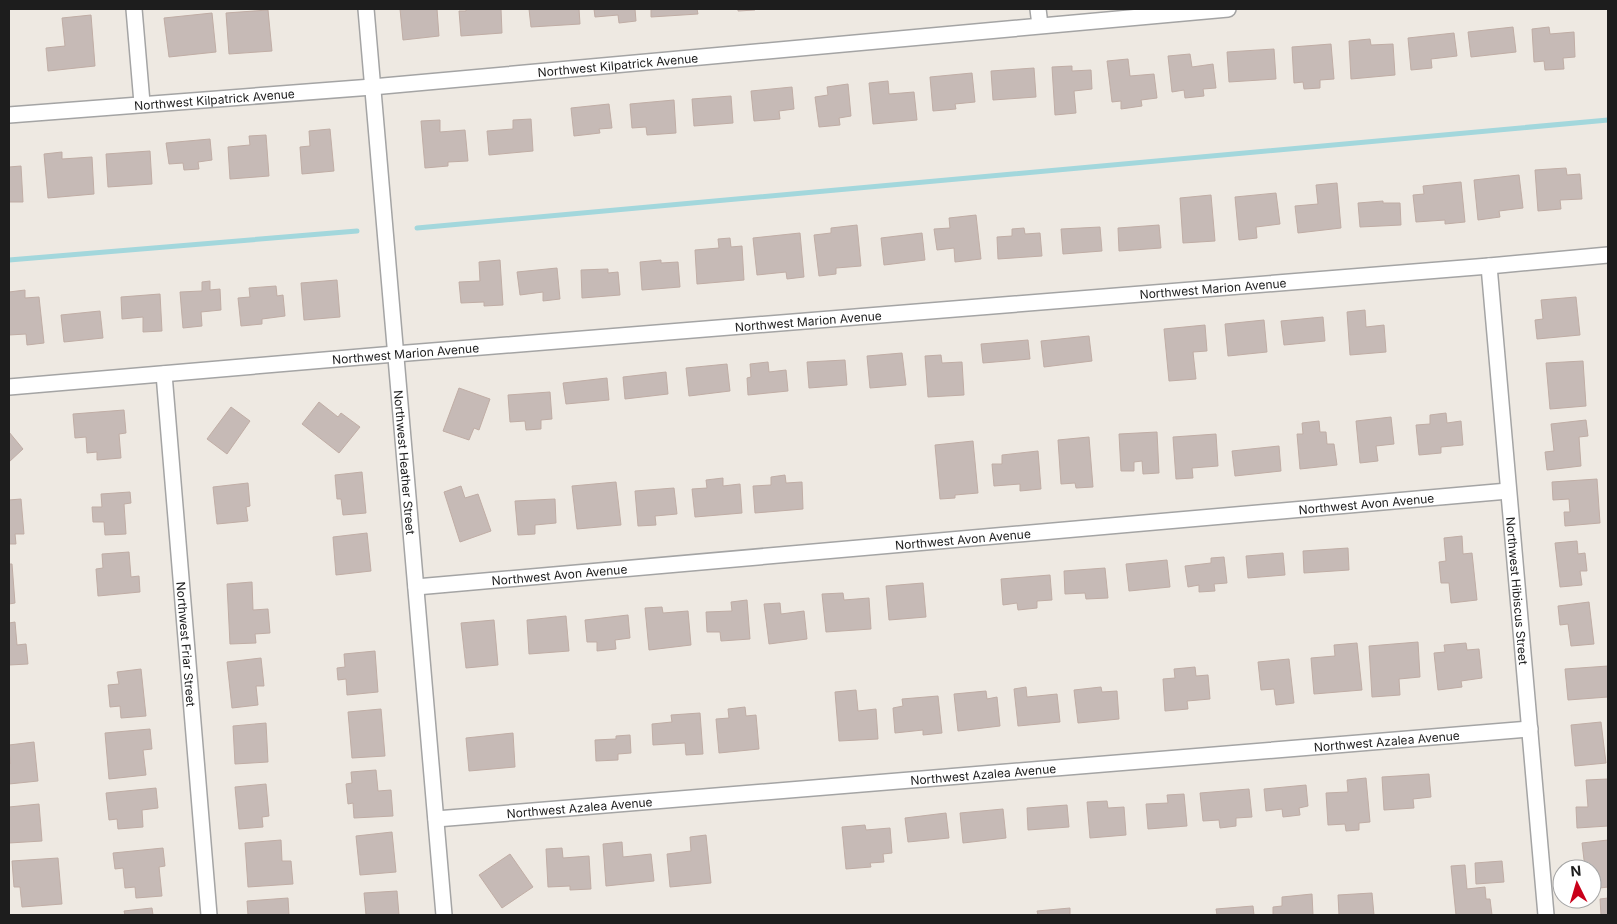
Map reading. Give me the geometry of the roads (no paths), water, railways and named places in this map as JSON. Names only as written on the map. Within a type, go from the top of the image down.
[{"type":"street","points":[[134,9],[142,103]]},
{"type":"street","name":"Northwest Heather Street","points":[[366,9],[444,915]]},
{"type":"street","points":[[1038,9],[1040,25]]},
{"type":"street","name":"Northwest Kilpatrick Avenue","points":[[9,115],[372,86],[1228,9]]},
{"type":"street","name":"Northwest Marion Avenue","points":[[9,387],[1608,255]]},
{"type":"street","name":"Northwest Hibiscus Street","points":[[1489,266],[1546,915]]},
{"type":"street","name":"Northwest Friar Street","points":[[164,374],[209,915]]},
{"type":"street","name":"Northwest Avon Avenue","points":[[416,588],[1508,491]]},
{"type":"street","name":"Northwest Azalea Avenue","points":[[436,820],[1530,729]]},
{"type":"waterway","points":[[417,228],[1608,120]]},
{"type":"waterway","points":[[9,260],[357,231]]}]
